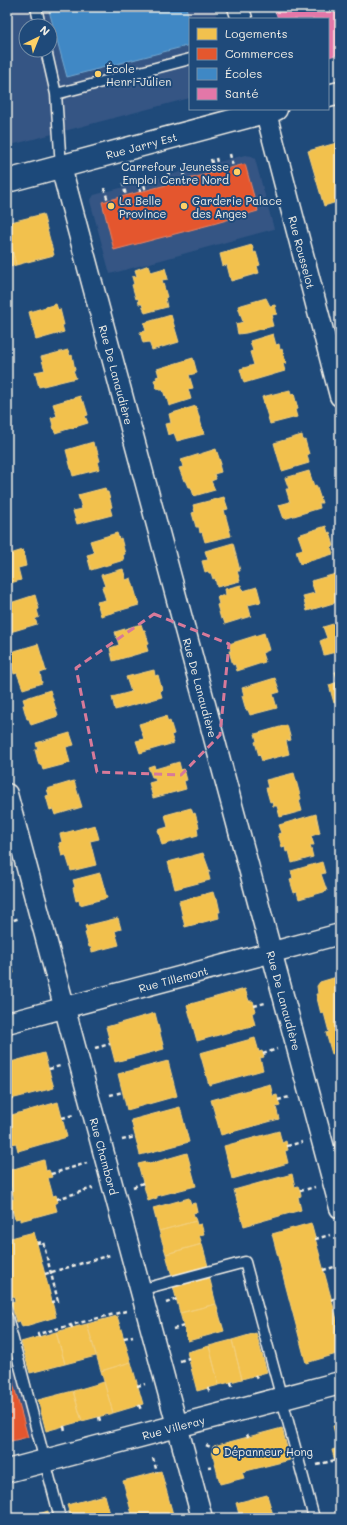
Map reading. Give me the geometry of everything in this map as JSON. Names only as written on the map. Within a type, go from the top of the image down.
[{"type":"street","points":[[238,7],[242,18]]},
{"type":"street","points":[[329,96],[340,93]]},
{"type":"street","name":"Rue Jarry Est","points":[[7,181],[269,110]]},
{"type":"street","name":"Rue Rousselot","points":[[269,110],[340,396]]},
{"type":"street","name":"Rue De Lanaudière","points":[[61,167],[340,1208]]},
{"type":"street","name":"Rue Chambord","points":[[7,794],[202,1518]]},
{"type":"street","name":"Rue Tillemont","points":[[7,1023],[340,934]]},
{"type":"street","name":"Rue Villeray","points":[[7,1471],[340,1383]]},
{"type":"lane","points":[[36,7],[38,18]]},
{"type":"lane","points":[[48,58],[56,94],[61,167]]},
{"type":"lane","points":[[56,94],[189,59]]},
{"type":"lane","points":[[140,1290],[246,1262],[314,1518]]},
{"type":"lane","points":[[7,1317],[60,1518]]},
{"type":"path","points":[[230,154],[233,167]]},
{"type":"path","points":[[216,158],[219,171]]},
{"type":"path","points":[[211,159],[214,169],[211,170],[212,173]]},
{"type":"path","points":[[182,167],[186,180]]},
{"type":"path","points":[[168,171],[171,184]]},
{"type":"path","points":[[140,192],[140,189],[145,188],[142,178]]},
{"type":"path","points":[[123,183],[126,196]]},
{"type":"path","points":[[104,188],[108,201]]},
{"type":"path","points":[[7,922],[23,918]]},
{"type":"path","points":[[254,1006],[268,1002]]},
{"type":"path","points":[[93,1048],[110,1044]]},
{"type":"path","points":[[262,1054],[280,1048]]},
{"type":"path","points":[[49,1069],[62,1065]]},
{"type":"path","points":[[105,1096],[123,1092]]},
{"type":"path","points":[[278,1100],[293,1096]]},
{"type":"path","points":[[62,1118],[75,1115]]},
{"type":"path","points":[[117,1142],[135,1137]]},
{"type":"path","points":[[287,1146],[305,1141]]},
{"type":"path","points":[[50,1174],[88,1163]]},
{"type":"path","points":[[130,1188],[144,1183]]},
{"type":"path","points":[[300,1191],[317,1187]]},
{"type":"path","points":[[57,1199],[95,1188]]},
{"type":"path","points":[[315,1239],[330,1236]]},
{"type":"path","points":[[37,1243],[43,1242],[58,1301],[52,1302]]},
{"type":"path","points":[[45,1274],[113,1255]]},
{"type":"path","points":[[324,1270],[338,1266]]},
{"type":"path","points":[[331,1300],[340,1297]]},
{"type":"path","points":[[160,1304],[177,1299]]},
{"type":"path","points":[[39,1337],[38,1334],[72,1327],[128,1311]]},
{"type":"path","points":[[168,1331],[184,1326]]},
{"type":"path","points":[[124,1338],[134,1335]]},
{"type":"path","points":[[176,1362],[189,1358]]},
{"type":"path","points":[[255,1375],[257,1379]]},
{"type":"path","points":[[231,1382],[232,1386]]},
{"type":"path","points":[[137,1386],[147,1383]]},
{"type":"path","points":[[208,1388],[210,1392]]},
{"type":"path","points":[[140,1405],[141,1410]]},
{"type":"path","points":[[99,1416],[100,1421]]},
{"type":"path","points":[[64,1426],[65,1431]]},
{"type":"path","points":[[206,1445],[213,1448]]},
{"type":"path","points":[[153,1458],[157,1472]]},
{"type":"path","points":[[318,1472],[317,1464],[335,1460]]},
{"type":"highlighted area","points":[[154,614],[229,644],[220,735],[181,775],[97,772],[76,668]]},
{"type":"shaded area","name":"École Henri-Julien","points":[[7,7],[214,7],[217,18],[189,18],[189,98],[7,146]]},
{"type":"shaded area","points":[[245,155],[252,156],[255,159],[274,229],[110,274],[90,201],[94,195]]},
{"type":"shaded area","points":[[7,1342],[32,1436],[7,1443]]},
{"type":"building: Logements","points":[[340,142],[340,201],[324,206],[308,151]]},
{"type":"building: Logements","points":[[43,214],[54,255],[16,265],[7,229],[7,223]]},
{"type":"building: Logements","points":[[7,229],[16,265],[7,268]]},
{"type":"building: Logements","points":[[252,245],[260,265],[257,266],[259,273],[231,281],[227,265],[223,266],[220,254]]},
{"type":"building: Logements","points":[[149,265],[151,272],[165,268],[168,279],[162,280],[167,297],[165,298],[167,307],[145,313],[142,304],[139,304],[138,298],[136,299],[132,285],[134,284],[132,277],[137,276],[135,270]]},
{"type":"building: Logements","points":[[266,298],[270,306],[275,305],[277,314],[272,315],[273,318],[271,319],[273,326],[238,334],[236,324],[243,322],[238,306]]},
{"type":"building: Logements","points":[[56,304],[58,310],[60,309],[64,332],[36,340],[29,312]]},
{"type":"building: Logements","points":[[171,315],[179,342],[152,350],[149,342],[143,343],[140,332],[146,331],[144,323]]},
{"type":"building: Logements","points":[[273,334],[276,345],[279,344],[280,350],[282,349],[286,363],[283,364],[285,371],[244,383],[240,369],[254,365],[250,352],[253,351],[250,341]]},
{"type":"building: Logements","points":[[68,350],[70,356],[72,355],[75,370],[73,370],[76,378],[39,387],[35,372],[45,370],[41,357]]},
{"type":"building: Logements","points":[[193,358],[197,373],[189,375],[193,388],[188,389],[191,399],[169,406],[166,395],[165,396],[163,390],[160,390],[159,388],[157,389],[154,380],[159,376],[157,369]]},
{"type":"building: Logements","points":[[290,390],[291,395],[294,394],[298,409],[295,410],[297,417],[270,424],[262,397]]},
{"type":"building: Logements","points":[[80,396],[82,402],[84,402],[88,415],[85,416],[88,423],[55,433],[51,418],[57,416],[53,404]]},
{"type":"building: Logements","points":[[196,406],[204,434],[177,441],[174,433],[168,435],[165,424],[171,423],[169,414]]},
{"type":"building: Logements","points":[[302,435],[309,454],[307,455],[309,463],[282,471],[274,443]]},
{"type":"building: Logements","points":[[93,442],[100,461],[98,462],[100,469],[73,476],[66,450]]},
{"type":"building: Logements","points":[[216,449],[221,464],[219,464],[221,472],[214,474],[216,479],[211,481],[215,490],[194,496],[191,487],[189,487],[186,480],[184,481],[179,468],[183,467],[181,460]]},
{"type":"building: Logements","points":[[309,471],[314,486],[316,485],[322,503],[319,503],[320,508],[284,519],[279,505],[290,502],[286,489],[289,489],[285,478]]},
{"type":"building: Logements","points":[[105,488],[106,492],[108,492],[112,507],[110,508],[112,515],[77,524],[73,511],[82,509],[78,495]]},
{"type":"building: Logements","points":[[224,497],[228,509],[224,510],[231,536],[205,542],[202,532],[200,533],[199,527],[196,527],[192,513],[195,512],[193,505]]},
{"type":"building: Logements","points":[[326,526],[328,533],[330,532],[334,546],[331,547],[333,554],[300,564],[296,551],[303,549],[298,535]]},
{"type":"building: Logements","points":[[117,533],[119,539],[121,538],[125,554],[123,555],[124,560],[91,570],[87,555],[94,553],[90,541]]},
{"type":"building: Logements","points":[[233,543],[240,571],[237,571],[240,581],[217,587],[215,578],[213,579],[211,573],[208,571],[205,572],[202,561],[208,560],[205,551]]},
{"type":"building: Logements","points":[[23,550],[26,566],[18,568],[21,580],[7,584],[7,555]]},
{"type":"building: Logements","points":[[123,569],[126,580],[131,578],[139,605],[101,616],[97,602],[106,600],[102,587],[105,586],[101,575]]},
{"type":"building: Logements","points":[[339,573],[340,601],[307,611],[303,596],[315,593],[311,581]]},
{"type":"building: Logements","points":[[241,585],[243,591],[257,587],[261,602],[248,605],[251,616],[225,624],[223,618],[221,619],[217,605],[219,604],[217,597],[226,595],[225,589]]},
{"type":"building: Logements","points":[[35,595],[39,609],[37,610],[39,617],[35,619],[37,624],[7,633],[7,604]]},
{"type":"building: Logements","points":[[340,622],[340,651],[324,655],[320,641],[327,638],[323,627]]},
{"type":"building: Logements","points":[[141,624],[143,630],[145,630],[149,644],[146,645],[148,651],[113,661],[110,648],[119,645],[115,632]]},
{"type":"building: Logements","points":[[264,633],[269,650],[262,653],[265,662],[237,671],[235,664],[233,665],[229,651],[231,651],[229,644]]},
{"type":"building: Logements","points":[[38,644],[46,671],[40,673],[42,683],[23,689],[17,673],[14,674],[10,660],[13,659],[11,652]]},
{"type":"building: Logements","points":[[154,670],[155,676],[158,675],[162,690],[160,691],[162,697],[115,710],[112,697],[131,692],[126,677]]},
{"type":"building: Logements","points":[[340,671],[340,701],[334,703],[329,685],[338,682],[335,672]]},
{"type":"building: Logements","points":[[275,678],[280,692],[273,694],[277,708],[250,715],[248,710],[246,710],[242,696],[244,695],[242,688]]},
{"type":"building: Logements","points":[[50,690],[58,716],[31,725],[29,719],[27,719],[23,699]]},
{"type":"building: Logements","points":[[166,716],[168,722],[170,721],[174,734],[171,735],[174,743],[140,753],[136,741],[144,739],[139,724]]},
{"type":"building: Logements","points":[[287,725],[291,740],[286,741],[289,754],[262,761],[255,742],[257,741],[255,734]]},
{"type":"building: Logements","points":[[70,733],[74,745],[66,747],[70,763],[43,770],[41,764],[39,765],[35,750],[38,750],[36,743]]},
{"type":"building: Logements","points":[[179,762],[181,770],[184,769],[187,780],[184,781],[186,789],[153,798],[149,783],[156,781],[154,777],[152,777],[148,767],[154,765],[155,769]]},
{"type":"building: Logements","points":[[294,773],[301,799],[299,800],[302,811],[280,817],[277,806],[273,806],[272,801],[270,802],[266,788],[268,788],[266,780]]},
{"type":"building: Logements","points":[[74,781],[82,807],[55,815],[53,809],[50,810],[46,796],[49,795],[47,789]]},
{"type":"building: Logements","points":[[191,808],[193,814],[195,813],[199,827],[197,828],[198,835],[162,845],[158,830],[168,827],[165,815]]},
{"type":"building: Logements","points":[[316,814],[320,833],[311,836],[314,845],[310,845],[313,857],[292,863],[289,851],[286,852],[285,846],[282,847],[278,834],[282,833],[279,825]]},
{"type":"building: Logements","points":[[95,825],[99,839],[90,841],[96,865],[71,871],[66,855],[62,856],[59,843],[62,842],[60,834]]},
{"type":"building: Logements","points":[[203,853],[210,872],[208,872],[210,880],[175,889],[168,862]]},
{"type":"building: Logements","points":[[322,862],[325,873],[321,874],[327,891],[299,899],[297,892],[294,893],[290,880],[293,879],[291,871]]},
{"type":"building: Logements","points":[[100,873],[107,898],[80,905],[79,900],[76,901],[73,880]]},
{"type":"building: Logements","points":[[213,892],[215,899],[217,898],[220,912],[218,912],[219,918],[185,927],[179,901]]},
{"type":"building: Logements","points":[[118,918],[121,929],[115,931],[119,945],[92,952],[85,933],[87,932],[85,926]]},
{"type":"building: Logements","points":[[7,946],[14,973],[7,974]]},
{"type":"building: Logements","points":[[340,976],[340,1070],[335,1053],[332,1054],[326,1033],[329,1032],[324,1013],[321,1014],[316,994],[318,994],[317,986],[320,982]]},
{"type":"building: Logements","points":[[245,989],[249,1001],[253,1001],[256,1011],[252,1013],[255,1025],[197,1041],[187,1005]]},
{"type":"building: Logements","points":[[155,1013],[164,1049],[115,1062],[106,1027]]},
{"type":"building: Logements","points":[[255,1038],[259,1052],[262,1051],[264,1057],[260,1058],[263,1070],[209,1085],[200,1053]]},
{"type":"building: Logements","points":[[44,1053],[54,1088],[7,1100],[7,1063]]},
{"type":"building: Logements","points":[[168,1061],[177,1096],[127,1110],[118,1074]]},
{"type":"building: Logements","points":[[270,1084],[273,1096],[277,1095],[280,1106],[276,1107],[279,1119],[221,1135],[211,1100]]},
{"type":"building: Logements","points":[[58,1102],[67,1137],[18,1151],[16,1143],[10,1145],[7,1132],[7,1122],[10,1121],[8,1116]]},
{"type":"building: Logements","points":[[180,1107],[189,1142],[140,1155],[131,1120]]},
{"type":"building: Logements","points":[[279,1131],[282,1143],[286,1141],[288,1150],[285,1151],[288,1163],[232,1179],[224,1146]]},
{"type":"building: Logements","points":[[187,1153],[196,1186],[157,1196],[157,1198],[148,1201],[138,1164],[147,1162],[149,1164]]},
{"type":"building: Logements","points":[[44,1160],[46,1171],[49,1170],[52,1177],[48,1178],[53,1196],[56,1195],[58,1202],[55,1204],[57,1211],[20,1221],[20,1218],[15,1219],[9,1200],[14,1199],[7,1171]]},
{"type":"building: Logements","points":[[292,1174],[295,1187],[298,1186],[300,1191],[301,1196],[298,1197],[301,1210],[244,1226],[234,1190]]},
{"type":"building: Logements","points":[[189,1198],[191,1204],[195,1203],[197,1212],[193,1213],[196,1221],[159,1231],[153,1208]]},
{"type":"building: Logements","points":[[196,1221],[197,1225],[201,1224],[204,1234],[199,1235],[202,1244],[166,1254],[159,1231]]},
{"type":"building: Logements","points":[[311,1223],[340,1331],[340,1353],[306,1363],[272,1234]]},
{"type":"building: Logements","points":[[34,1232],[56,1317],[22,1327],[20,1321],[16,1322],[11,1302],[15,1301],[14,1296],[9,1297],[7,1291],[7,1275],[9,1275],[7,1268],[7,1239]]},
{"type":"building: Logements","points":[[202,1244],[208,1266],[172,1276],[166,1254]]},
{"type":"building: Logements","points":[[209,1276],[216,1304],[180,1313],[173,1286]]},
{"type":"building: Logements","points":[[216,1304],[224,1331],[188,1341],[180,1313]]},
{"type":"building: Logements","points":[[117,1316],[131,1362],[101,1371],[87,1324]]},
{"type":"building: Logements","points":[[87,1324],[96,1356],[65,1364],[56,1332]]},
{"type":"building: Logements","points":[[56,1332],[65,1364],[30,1373],[21,1342]]},
{"type":"building: Logements","points":[[256,1333],[267,1372],[242,1379],[232,1340]]},
{"type":"building: Logements","points":[[232,1340],[242,1379],[219,1385],[209,1346]]},
{"type":"building: Logements","points":[[209,1346],[219,1385],[197,1391],[187,1352]]},
{"type":"building: Logements","points":[[131,1362],[143,1404],[113,1413],[101,1371]]},
{"type":"building: Logements","points":[[104,1382],[113,1413],[82,1421],[73,1391]]},
{"type":"building: Logements","points":[[73,1391],[82,1421],[46,1431],[38,1400]]},
{"type":"building: Logements","points":[[340,1424],[340,1472],[338,1472],[332,1450],[339,1448],[333,1426]]},
{"type":"building: Logements","points":[[282,1428],[290,1460],[242,1472],[244,1478],[220,1484],[212,1451],[214,1446]]},
{"type":"building: Logements","points":[[161,1471],[174,1518],[133,1518],[123,1481]]},
{"type":"building: Logements","points":[[105,1495],[111,1518],[71,1518],[67,1505]]},
{"type":"building: Logements","points":[[267,1495],[274,1518],[240,1518],[236,1503]]},
{"type":"building: Logements","points":[[48,1511],[49,1518],[21,1518],[42,1513]]},
{"type":"building: Commerces","points":[[245,164],[258,211],[114,250],[102,202]]},
{"type":"building: Commerces","points":[[7,1361],[28,1437],[7,1442]]},
{"type":"building: Écoles","points":[[48,7],[186,7],[189,18],[189,45],[67,77],[58,44],[58,18],[51,18]]},
{"type":"building: Santé","points":[[274,7],[340,7],[340,54],[329,57],[329,18],[278,18]]},
{"type":"place","name":"École Henri-Julien","points":[[98,74]]},
{"type":"place","name":"Carrefour Jeunesse Emploi Centre Nord","points":[[237,172]]},
{"type":"place","name":"La Belle Province","points":[[111,206]]},
{"type":"place","name":"Garderie Palace des Anges","points":[[184,206]]},
{"type":"place","name":"Dépanneur Hong","points":[[216,1451]]}]
